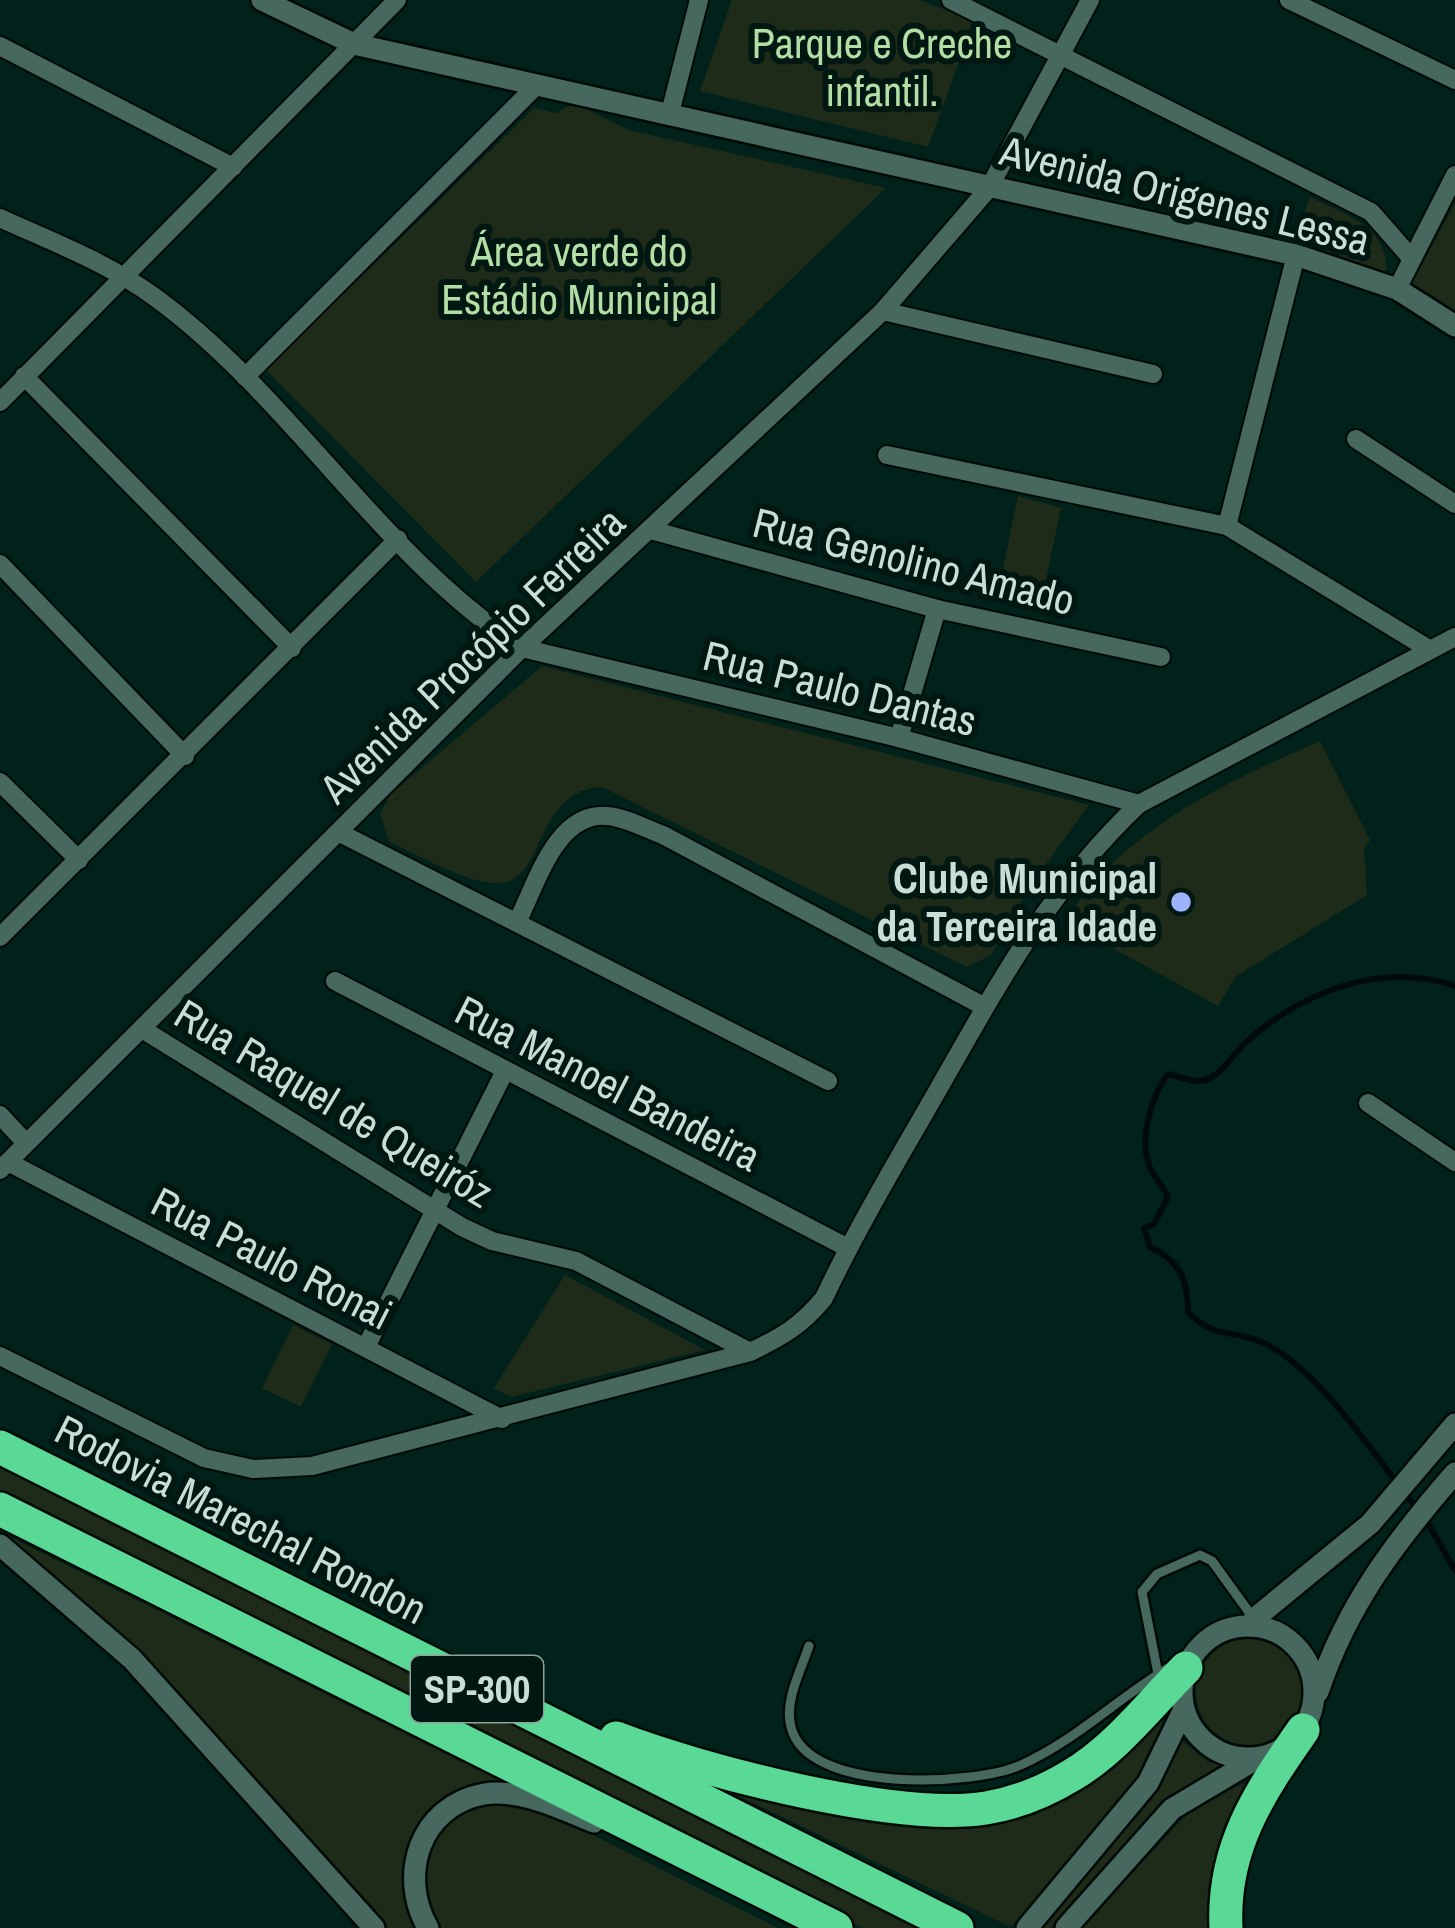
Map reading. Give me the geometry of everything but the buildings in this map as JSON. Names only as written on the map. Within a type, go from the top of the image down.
[{"type":"highway","name":"Rodovia Marechal Rondon","points":[[0,1447],[957,1928]]},
{"type":"highway","name":"SP-300","points":[[0,1509],[836,1928]]},
{"type":"highway","points":[[427,1664],[687,1763],[907,1808],[952,1810],[1014,1801],[1074,1774],[1104,1752],[1180,1664]]},
{"type":"highway","points":[[1226,1928],[1230,1864],[1239,1832],[1306,1723]]},
{"type":"street","name":"Avenida Origenes Lessa","points":[[262,0],[354,44],[1296,255],[1397,289],[1455,326]]},
{"type":"street","points":[[0,402],[397,0]]},
{"type":"street","points":[[670,113],[699,0]]},
{"type":"street","points":[[952,0],[1371,212],[1412,260]]},
{"type":"street","name":"Avenida Procópio Ferreira","points":[[4,1166],[522,648],[884,311],[989,188],[1090,0]]},
{"type":"street","points":[[1289,0],[1455,80]]},
{"type":"street","points":[[0,46],[233,167]]},
{"type":"street","points":[[245,376],[535,88]]},
{"type":"street","points":[[1397,289],[1455,175]]},
{"type":"street","points":[[0,218],[125,277],[245,376],[398,539],[495,631],[522,648]]},
{"type":"street","points":[[1227,526],[1296,255]]},
{"type":"street","points":[[884,311],[1153,374]]},
{"type":"street","points":[[24,376],[292,648]]},
{"type":"street","points":[[1356,440],[1455,504]]},
{"type":"street","points":[[887,455],[1227,526],[1427,648]]},
{"type":"street","name":"Rua Genolino Amado","points":[[651,530],[937,608],[1161,657]]},
{"type":"street","points":[[0,937],[398,539]]},
{"type":"street","points":[[0,563],[185,756]]},
{"type":"street","points":[[899,738],[937,608]]},
{"type":"street","points":[[0,1356],[204,1458],[253,1469],[312,1466],[751,1352],[802,1325],[824,1298],[985,1007],[1066,877],[1139,804],[1455,637]]},
{"type":"street","name":"Rua Paulo Dantas","points":[[522,648],[899,738],[1139,804]]},
{"type":"street","points":[[0,782],[79,860]]},
{"type":"street","points":[[518,920],[562,834],[586,818],[610,816],[663,835],[985,1007]]},
{"type":"street","points":[[340,832],[828,1082]]},
{"type":"street","name":"Rua Manoel Bandeira","points":[[335,981],[848,1248]]},
{"type":"street","name":"Rua Raquel de Queiróz","points":[[142,1029],[492,1241],[576,1261],[751,1352]]},
{"type":"street","points":[[366,1347],[505,1071]]},
{"type":"street","points":[[1368,1103],[1455,1162]]},
{"type":"street","points":[[0,1115],[26,1143]]},
{"type":"street","name":"Rua Paulo Ronai","points":[[4,1166],[502,1419]]},
{"type":"street","points":[[1027,1928],[1148,1783],[1183,1711],[1180,1664],[1211,1636],[1253,1623],[1370,1524],[1455,1424]]},
{"type":"street","points":[[1066,1928],[1172,1809],[1257,1758],[1275,1753],[1306,1723],[1352,1606],[1397,1541],[1455,1473]]},
{"type":"street","points":[[0,1545],[132,1659],[374,1928]]},
{"type":"street","points":[[1253,1623],[1291,1641],[1304,1657],[1315,1696],[1306,1723]]},
{"type":"street","points":[[1183,1711],[1204,1742],[1238,1758],[1257,1758]]},
{"type":"street","points":[[428,1928],[414,1892],[416,1854],[441,1815],[486,1793],[515,1795],[560,1809],[744,1881]]},
{"type":"lane","points":[[809,1646],[791,1700],[791,1728],[802,1746],[867,1776],[956,1780],[1015,1768],[1064,1744],[1180,1664],[1142,1592],[1157,1574],[1200,1555],[1212,1561],[1253,1623]]},
{"type":"green space","name":"Parque e Creche infantil.","points":[[732,0],[920,0],[974,21],[928,147],[700,91]]},
{"type":"green space","name":"Área verde do Estádio Municipal","points":[[574,103],[629,130],[886,188],[476,582],[266,370],[534,108],[556,113]]},
{"type":"green space","points":[[1310,197],[1373,233],[1385,257],[1386,273],[1294,243]]},
{"type":"green space","points":[[1455,203],[1455,310],[1412,283]]},
{"type":"green space","points":[[1018,496],[1061,508],[1040,608],[997,598]]},
{"type":"green space","points":[[542,666],[1089,805],[1028,889],[991,955],[967,967],[602,787],[579,792],[563,804],[525,869],[513,879],[484,882],[389,842],[380,813],[391,794]]},
{"type":"green space","points":[[1320,741],[1370,840],[1364,848],[1367,895],[1235,977],[1218,1006],[1065,922],[1088,890],[1145,835],[1212,792]]},
{"type":"green space","points":[[565,1275],[705,1350],[511,1397],[494,1388]]},
{"type":"green space","points":[[293,1325],[332,1344],[301,1407],[262,1388]]},
{"type":"green space","points":[[0,1461],[926,1928],[863,1928],[0,1499]]},
{"type":"green space","points":[[0,1532],[501,1781],[473,1787],[405,1867],[408,1908],[417,1928],[388,1928],[155,1671],[80,1598]]},
{"type":"green space","points":[[1249,1639],[1269,1643],[1286,1655],[1298,1672],[1302,1692],[1298,1712],[1286,1729],[1269,1741],[1249,1745],[1229,1741],[1212,1729],[1200,1712],[1196,1692],[1200,1672],[1212,1655],[1229,1643]]},
{"type":"green space","points":[[1165,1712],[1155,1743],[1123,1800],[1011,1927],[718,1786],[968,1821]]},
{"type":"green space","points":[[1181,1740],[1208,1762],[1227,1766],[1157,1808],[1050,1928],[1043,1928],[1152,1799]]},
{"type":"green space","points":[[1257,1777],[1215,1928],[1080,1928],[1193,1808]]},
{"type":"green space","points":[[484,1803],[525,1804],[551,1814],[778,1928],[438,1928],[427,1888],[428,1852],[446,1823]]},
{"type":"waterway","points":[[1418,1510],[1306,1374],[1264,1343],[1216,1331],[1188,1312],[1180,1272],[1150,1247],[1144,1228],[1154,1224],[1168,1197],[1150,1169],[1146,1129],[1168,1074],[1196,1081],[1211,1077],[1268,1024],[1317,996],[1343,986],[1399,977],[1455,986]]},
{"type":"waterway","points":[[1426,1520],[1455,1570]]},
{"type":"place","name":"Clube Municipal da Terceira Idade","points":[[1181,902]]}]
